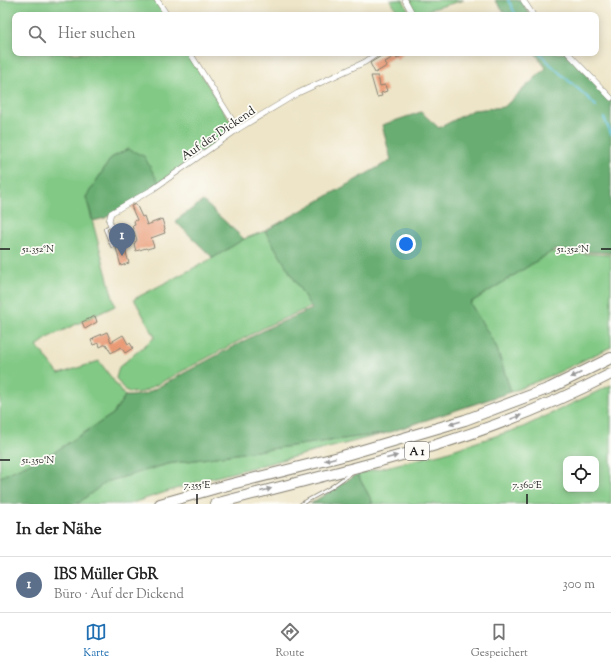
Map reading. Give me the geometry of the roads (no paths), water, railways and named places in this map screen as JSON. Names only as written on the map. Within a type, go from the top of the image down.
[{"type":"highway","name":"A 1","points":[[160,504],[220,487],[339,457],[465,420],[550,388],[611,358]]},
{"type":"highway","name":"A 1","points":[[215,504],[362,466],[432,446],[510,420],[549,404],[611,374]]},
{"type":"street","points":[[158,0],[165,12]]},
{"type":"street","points":[[405,0],[411,12]]},
{"type":"street","points":[[523,0],[531,12]]},
{"type":"street","points":[[192,56],[238,129]]},
{"type":"street","name":"Auf der Dickend","points":[[111,225],[109,221],[111,213],[153,189],[238,129],[298,93],[365,62],[374,56]]},
{"type":"street","points":[[571,56],[611,98]]},
{"type":"street","points":[[111,225],[121,244],[132,240]]},
{"type":"lane","points":[[111,225],[105,230],[112,246],[120,242]]},
{"type":"lane","points":[[300,504],[330,488],[362,466]]},
{"type":"waterway","points":[[508,0],[514,12]]},
{"type":"waterway","points":[[543,56],[596,106]]},
{"type":"waterway","points":[[604,118],[611,134]]},
{"type":"place","name":"IBS Müller GbR","points":[[122,256]]}]
